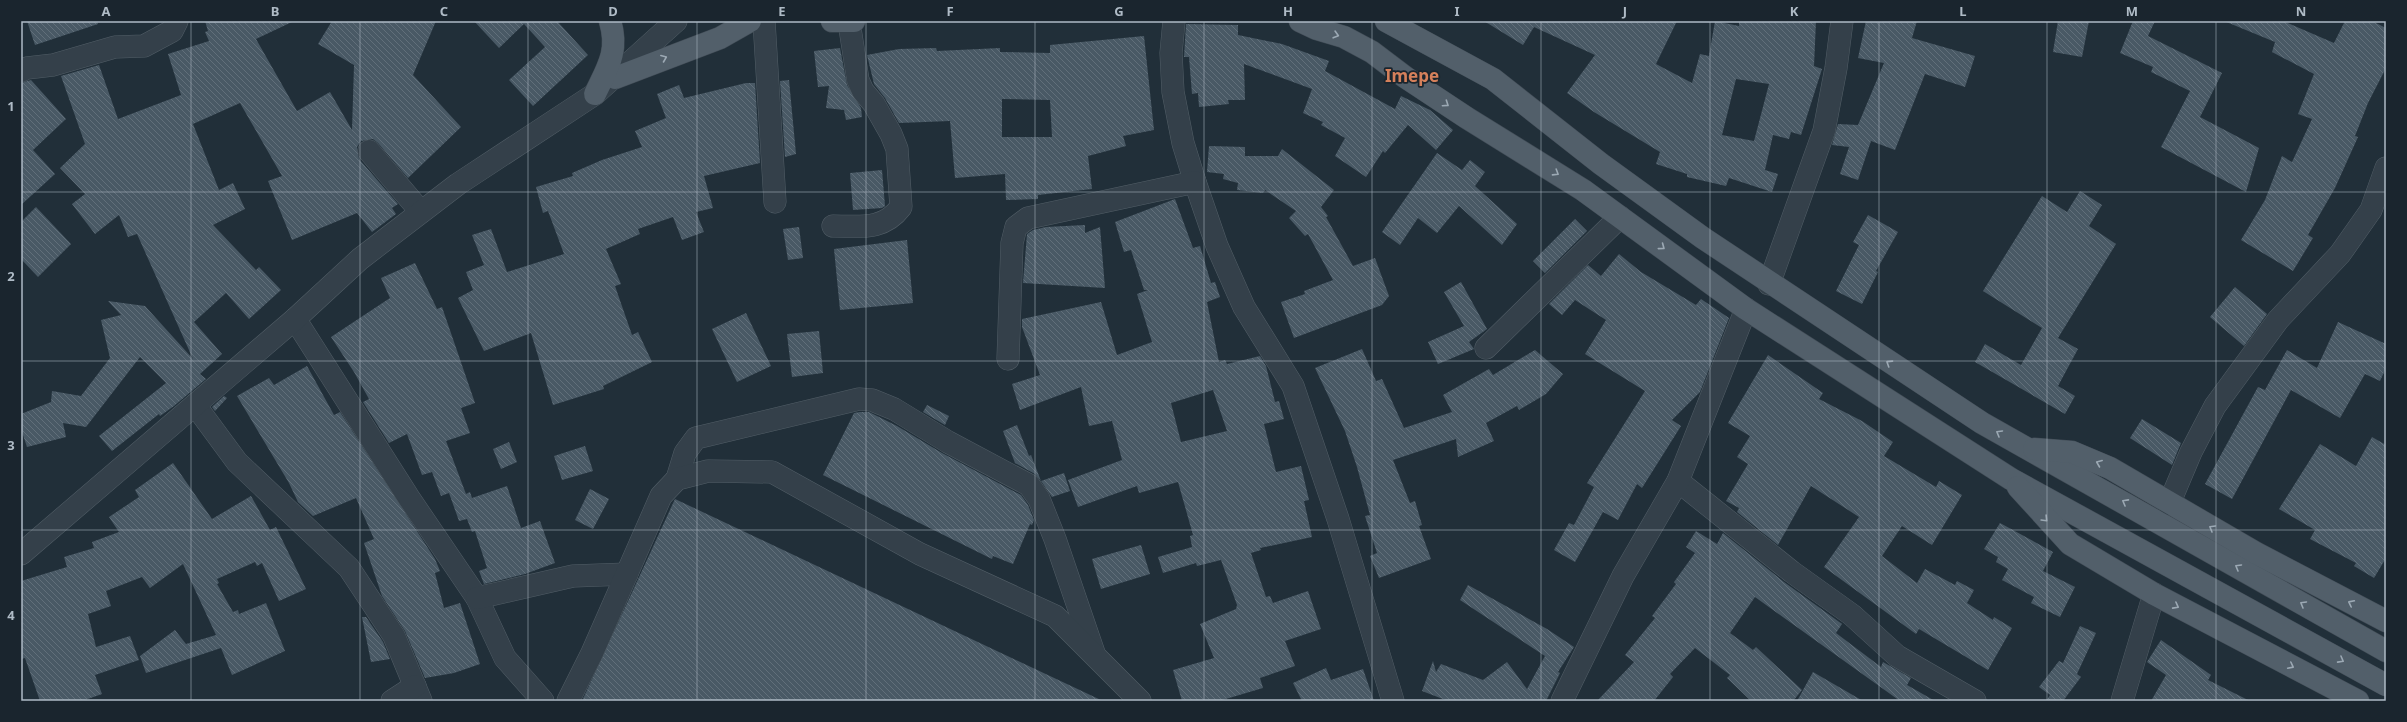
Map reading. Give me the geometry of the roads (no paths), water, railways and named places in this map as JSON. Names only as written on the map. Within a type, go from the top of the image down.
[{"type":"main road","points":[[595,94],[612,58],[614,45],[610,21]]},
{"type":"main road","points":[[615,78],[720,38],[750,21]]},
{"type":"main road","points":[[832,21],[854,21]]},
{"type":"main road","points":[[1300,21],[1317,29],[1344,37],[1372,52],[1418,85],[1583,190],[1746,309],[2011,479],[2386,685]]},
{"type":"main road","points":[[1386,21],[1493,79],[1601,164],[1769,284],[1982,424],[2113,495],[2386,651]]},
{"type":"main road","points":[[2026,449],[2072,452],[2110,468],[2169,504],[2256,553],[2386,621]]},
{"type":"main road","points":[[2011,479],[2035,508],[2070,544],[2154,594],[2358,701]]},
{"type":"street","points":[[21,71],[27,68],[53,65],[115,47],[144,46],[172,31],[177,21]]},
{"type":"street","points":[[21,554],[295,319],[360,259],[420,212],[595,94],[615,78],[676,21]]},
{"type":"street","points":[[764,21],[775,202]]},
{"type":"street","points":[[1174,21],[1171,52],[1173,92],[1183,142],[1195,182],[1217,246],[1244,307],[1293,386],[1340,526],[1393,701]]},
{"type":"street","points":[[1769,284],[1824,132],[1836,68],[1842,21]]},
{"type":"street","points":[[833,226],[881,225],[894,216],[901,207],[897,149],[881,116],[858,80],[848,22]]},
{"type":"street","points":[[369,151],[420,212]]},
{"type":"street","points":[[2169,504],[2191,452],[2214,406],[2278,320],[2340,254],[2371,210],[2386,168]]},
{"type":"street","points":[[1008,359],[1012,243],[1016,227],[1028,218],[1195,182]]},
{"type":"street","points":[[1486,348],[1620,216]]},
{"type":"street","points":[[1562,701],[1623,576],[1678,481],[1746,309]]},
{"type":"street","points":[[295,319],[409,498],[477,598],[505,658],[543,701]]},
{"type":"street","points":[[568,701],[592,653],[661,496],[677,479],[685,453],[696,438],[859,399],[872,400],[894,409],[948,442],[1029,484],[1039,499],[1055,539],[1096,659]]},
{"type":"street","points":[[195,405],[237,462],[349,568],[394,636],[418,694],[392,701]]},
{"type":"street","points":[[677,479],[708,470],[772,472],[920,554],[1055,616],[1096,659],[1140,701]]},
{"type":"street","points":[[1678,481],[1792,572],[1852,615],[1897,656],[1975,701]]},
{"type":"street","points":[[477,598],[573,576],[627,574]]},
{"type":"street","points":[[2122,701],[2154,594]]},
{"type":"district","name":"Imepe","points":[[1412,75]]}]
